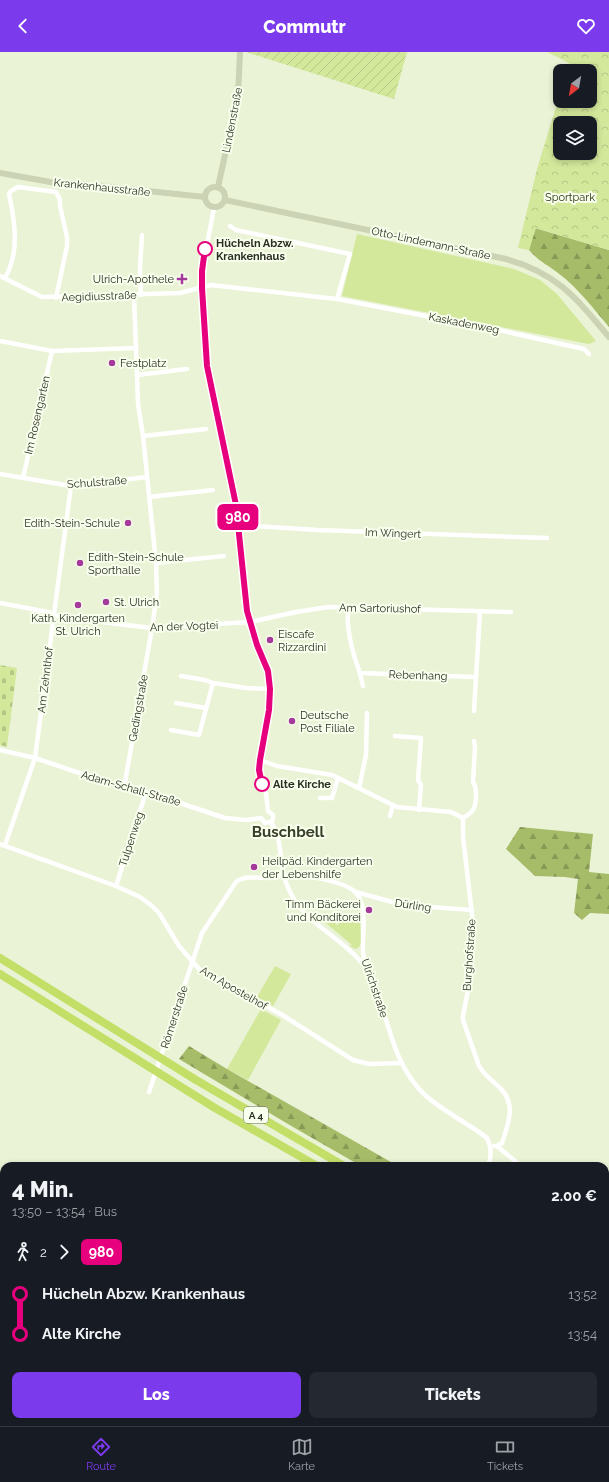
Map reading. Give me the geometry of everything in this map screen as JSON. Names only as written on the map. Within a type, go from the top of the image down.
[{"type":"highway","name":"A 4","points":[[0,958],[168,1062],[337,1162]]},
{"type":"highway","name":"A 4","points":[[0,974],[215,1108],[310,1162]]},
{"type":"street","name":"Lindenstraße","points":[[218,187],[238,96],[240,52]]},
{"type":"street","name":"Krankenhausstraße","points":[[0,173],[56,183],[205,197]]},
{"type":"street","points":[[5,278],[15,248],[14,217],[10,194],[11,191],[18,187],[56,192],[60,200],[67,237],[67,246],[56,298]]},
{"type":"street","points":[[218,187],[225,193],[225,200],[220,207],[214,208],[207,204],[205,197],[210,188],[218,187]]},
{"type":"street","name":"Otto-Lindemann-Straße","points":[[225,200],[506,259],[532,267],[570,292],[609,337]]},
{"type":"street","points":[[214,208],[202,271],[207,366],[233,488],[239,525],[247,611],[266,666],[270,689],[269,710],[259,770],[266,793],[268,811],[273,815],[271,822],[280,846],[284,875],[291,893],[301,908],[353,953],[367,970]]},
{"type":"street","points":[[230,226],[236,230],[350,254],[337,299]]},
{"type":"street","points":[[141,295],[140,267],[142,234]]},
{"type":"street","name":"Aegidiusstraße","points":[[0,276],[42,298],[180,293],[202,288]]},
{"type":"street","name":"Kaskadenweg","points":[[202,288],[211,285],[337,299],[494,329],[584,349],[589,354]]},
{"type":"street","name":"Gedingstraße","points":[[124,788],[157,593],[156,563],[143,436],[138,404],[134,295]]},
{"type":"street","points":[[0,341],[52,351],[136,348]]},
{"type":"street","name":"Im Rosengarten","points":[[23,478],[52,351]]},
{"type":"street","points":[[137,375],[187,369]]},
{"type":"street","points":[[143,436],[206,429]]},
{"type":"street","name":"Schulstraße","points":[[0,474],[71,486],[147,477]]},
{"type":"street","name":"Am Zehnthof","points":[[5,846],[35,758],[71,486]]},
{"type":"street","points":[[149,497],[213,490]]},
{"type":"street","name":"Im Wingert","points":[[239,525],[317,530],[547,538]]},
{"type":"street","points":[[156,563],[224,556]]},
{"type":"street","name":"An der Vogtei","points":[[0,603],[54,614],[60,617],[152,628],[250,622]]},
{"type":"street","name":"Am Sartoriushof","points":[[250,622],[323,607],[511,612]]},
{"type":"street","points":[[348,607],[349,633],[363,686]]},
{"type":"street","points":[[474,711],[480,611]]},
{"type":"street","name":"Rebenhang","points":[[360,673],[475,677]]},
{"type":"street","points":[[182,676],[246,688],[270,689]]},
{"type":"street","points":[[171,730],[199,735],[213,683]]},
{"type":"street","points":[[176,703],[206,708]]},
{"type":"street","points":[[359,788],[366,755],[367,713]]},
{"type":"street","points":[[395,736],[421,738],[418,780],[421,785],[419,810]]},
{"type":"street","points":[[260,760],[277,766],[326,773],[401,808],[451,812],[463,818],[473,810],[475,805],[475,786],[473,782],[474,741]]},
{"type":"street","name":"Adam-Schall-Straße","points":[[0,750],[35,758],[124,788],[146,792],[225,818],[241,820],[262,818]]},
{"type":"street","points":[[320,798],[332,798],[338,778]]},
{"type":"street","name":"Tulpenweg","points":[[116,886],[146,792]]},
{"type":"street","points":[[390,816],[393,805]]},
{"type":"street","points":[[268,811],[264,812],[262,818],[265,823],[271,822]]},
{"type":"street","name":"Burghofstraße","points":[[463,818],[463,837],[473,924],[469,975],[463,1020],[479,1066],[508,1098],[511,1111],[502,1143],[494,1146],[490,1162]]},
{"type":"street","name":"Am Apostelhof","points":[[0,844],[116,886],[140,898],[151,905],[165,922],[179,946],[199,969],[284,1016],[353,1060],[369,1064],[401,1062]]},
{"type":"street","points":[[284,875],[317,878],[338,884],[356,892]]},
{"type":"street","name":"Römerstraße","points":[[149,1092],[202,933],[236,882],[244,878],[270,878],[284,875]]},
{"type":"street","name":"Dürling","points":[[356,892],[403,905],[472,910]]},
{"type":"street","name":"Ulrichstraße","points":[[356,892],[361,902],[362,909],[363,952],[367,970],[378,996],[401,1062],[416,1086],[426,1095],[487,1138],[494,1146]]},
{"type":"street","points":[[353,953],[359,952],[363,946]]},
{"type":"street","points":[[494,1146],[516,1162]]},
{"type":"green space","points":[[246,52],[407,52],[394,99]]},
{"type":"green space","name":"Sportpark","points":[[547,52],[609,52],[609,250],[536,228],[529,250],[518,248],[537,169],[553,117],[553,160],[597,160],[597,116],[553,116],[556,108],[597,108],[597,64],[569,64]]},
{"type":"green space","points":[[535,228],[609,250],[609,327],[572,285],[529,250]]},
{"type":"green space","points":[[357,234],[514,269],[540,280],[557,294],[596,341],[589,344],[342,296]]},
{"type":"green space","points":[[0,665],[17,668],[7,747],[0,745]]},
{"type":"green space","points":[[520,827],[593,834],[589,872],[609,874],[609,914],[590,913],[582,920],[574,913],[578,879],[535,876],[506,849]]},
{"type":"green space","points":[[325,912],[337,925],[343,919],[345,921],[360,918],[360,946],[356,949],[349,946],[352,945],[321,919],[319,921],[318,920]]},
{"type":"green space","points":[[275,966],[291,974],[273,1006],[257,997]]},
{"type":"green space","points":[[261,1009],[281,1020],[248,1080],[227,1069]]},
{"type":"green space","points":[[189,1046],[391,1162],[354,1162],[179,1059]]},
{"type":"bus line","name":"980","points":[[205,249],[202,271],[202,288],[207,366],[236,505],[247,611],[257,645],[265,661],[270,680],[269,710],[259,770],[262,784]]},
{"type":"place","name":"Hücheln Abzw. Krankenhaus","points":[[205,249]]},
{"type":"place","name":"Ulrich-Apothele","points":[[182,279]]},
{"type":"place","name":"Festplatz","points":[[112,363]]},
{"type":"place","name":"Edith-Stein-Schule","points":[[128,523]]},
{"type":"place","name":"Edith-Stein-Schule Sporthalle","points":[[80,563]]},
{"type":"place","name":"St. Ulrich","points":[[106,602]]},
{"type":"place","name":"Kath. Kindergarten St. Ulrich","points":[[78,605]]},
{"type":"place","name":"Eiscafe Rizzardini","points":[[270,640]]},
{"type":"place","name":"Deutsche Post Filiale","points":[[292,721]]},
{"type":"place","name":"Alte Kirche","points":[[262,784]]},
{"type":"place","name":"Heilpäd. Kindergarten der Lebenshilfe","points":[[254,867]]},
{"type":"place","name":"Timm Bäckerei und Konditorei","points":[[369,910]]},
{"type":"district","name":"Buschbell","points":[[288,832]]}]
